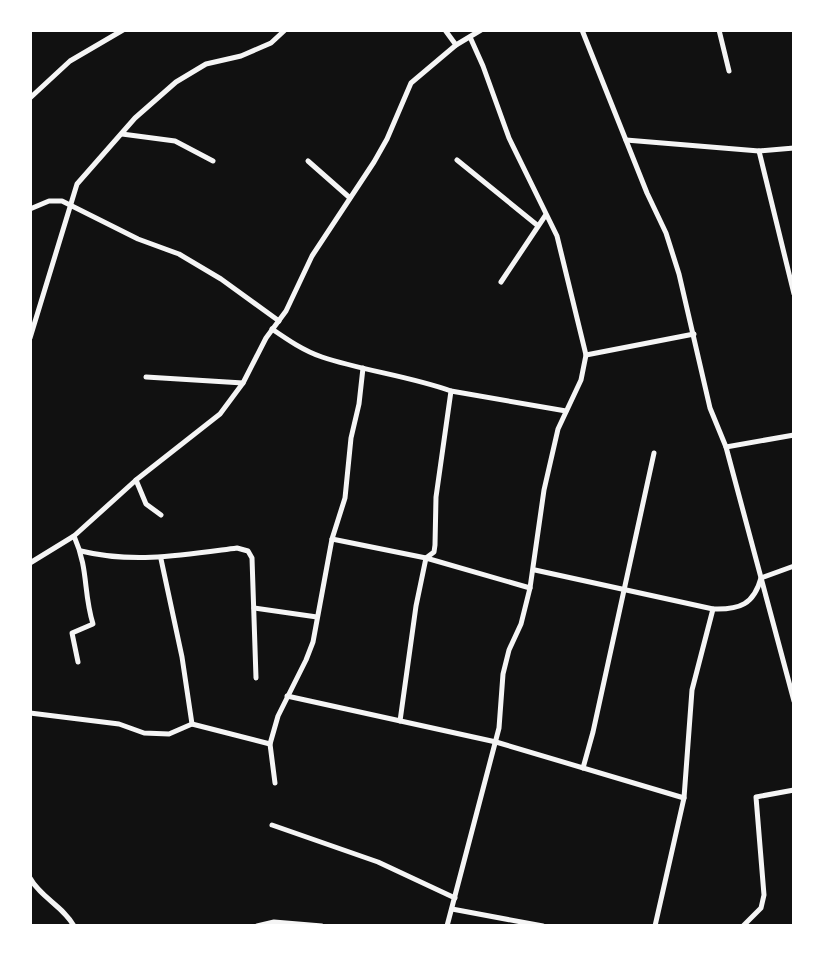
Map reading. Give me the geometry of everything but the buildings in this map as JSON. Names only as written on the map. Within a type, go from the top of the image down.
[{"type":"street","points":[[30,98],[70,61],[123,30]]},
{"type":"street","points":[[30,338],[77,184],[121,134],[176,82],[206,64],[241,56],[271,43],[285,30]]},
{"type":"street","points":[[445,30],[456,45]]},
{"type":"street","points":[[30,563],[74,536],[136,480],[220,414],[243,383],[312,256],[387,139],[411,83],[456,45],[481,30]]},
{"type":"street","points":[[582,30],[666,233],[694,334],[710,408],[726,447],[794,701]]},
{"type":"street","points":[[719,30],[729,71]]},
{"type":"street","points":[[447,926],[496,742],[506,662],[530,588],[544,490],[558,429],[581,380],[586,355],[564,257],[509,138],[470,37]]},
{"type":"street","points":[[121,134],[175,141],[213,161]]},
{"type":"street","points":[[626,140],[759,151],[794,148]]},
{"type":"street","points":[[759,151],[794,294]]},
{"type":"street","points":[[457,160],[537,225]]},
{"type":"street","points":[[308,161],[350,198]]},
{"type":"street","points":[[30,209],[49,201],[62,201],[138,239],[179,254],[221,279],[279,321]]},
{"type":"street","points":[[501,282],[545,216]]},
{"type":"street","points":[[272,329],[300,348],[321,357],[451,391],[566,411]]},
{"type":"street","points":[[586,355],[694,334]]},
{"type":"street","points":[[275,783],[270,744],[287,696],[306,660],[317,617],[332,539],[345,498],[363,368]]},
{"type":"street","points":[[146,377],[243,383]]},
{"type":"street","points":[[400,721],[407,660],[426,558],[434,552],[434,524],[451,391]]},
{"type":"street","points":[[726,447],[794,435]]},
{"type":"street","points":[[583,768],[654,453]]},
{"type":"street","points":[[136,480],[146,504],[161,515]]},
{"type":"street","points":[[74,536],[86,569],[88,607],[93,624],[72,633],[78,662]]},
{"type":"street","points":[[332,539],[426,558],[530,588]]},
{"type":"street","points":[[81,551],[110,558],[161,559],[237,548],[248,551],[252,558],[256,678]]},
{"type":"street","points":[[161,559],[182,657],[192,724]]},
{"type":"street","points":[[761,578],[794,566]]},
{"type":"street","points":[[534,570],[725,610],[743,605],[756,596],[761,578]]},
{"type":"street","points":[[254,608],[317,617]]},
{"type":"street","points":[[655,926],[684,798],[692,690],[713,609]]},
{"type":"street","points":[[287,696],[496,742],[684,798]]},
{"type":"street","points":[[30,713],[119,724],[144,733],[169,734],[192,724],[270,744]]},
{"type":"street","points":[[743,926],[761,908],[764,895],[756,797],[794,790]]},
{"type":"street","points":[[272,825],[378,862],[455,898]]},
{"type":"street","points":[[30,878],[37,890],[67,913],[74,926]]},
{"type":"street","points":[[452,909],[543,926]]},
{"type":"street","points":[[257,926],[274,922],[322,926]]}]
